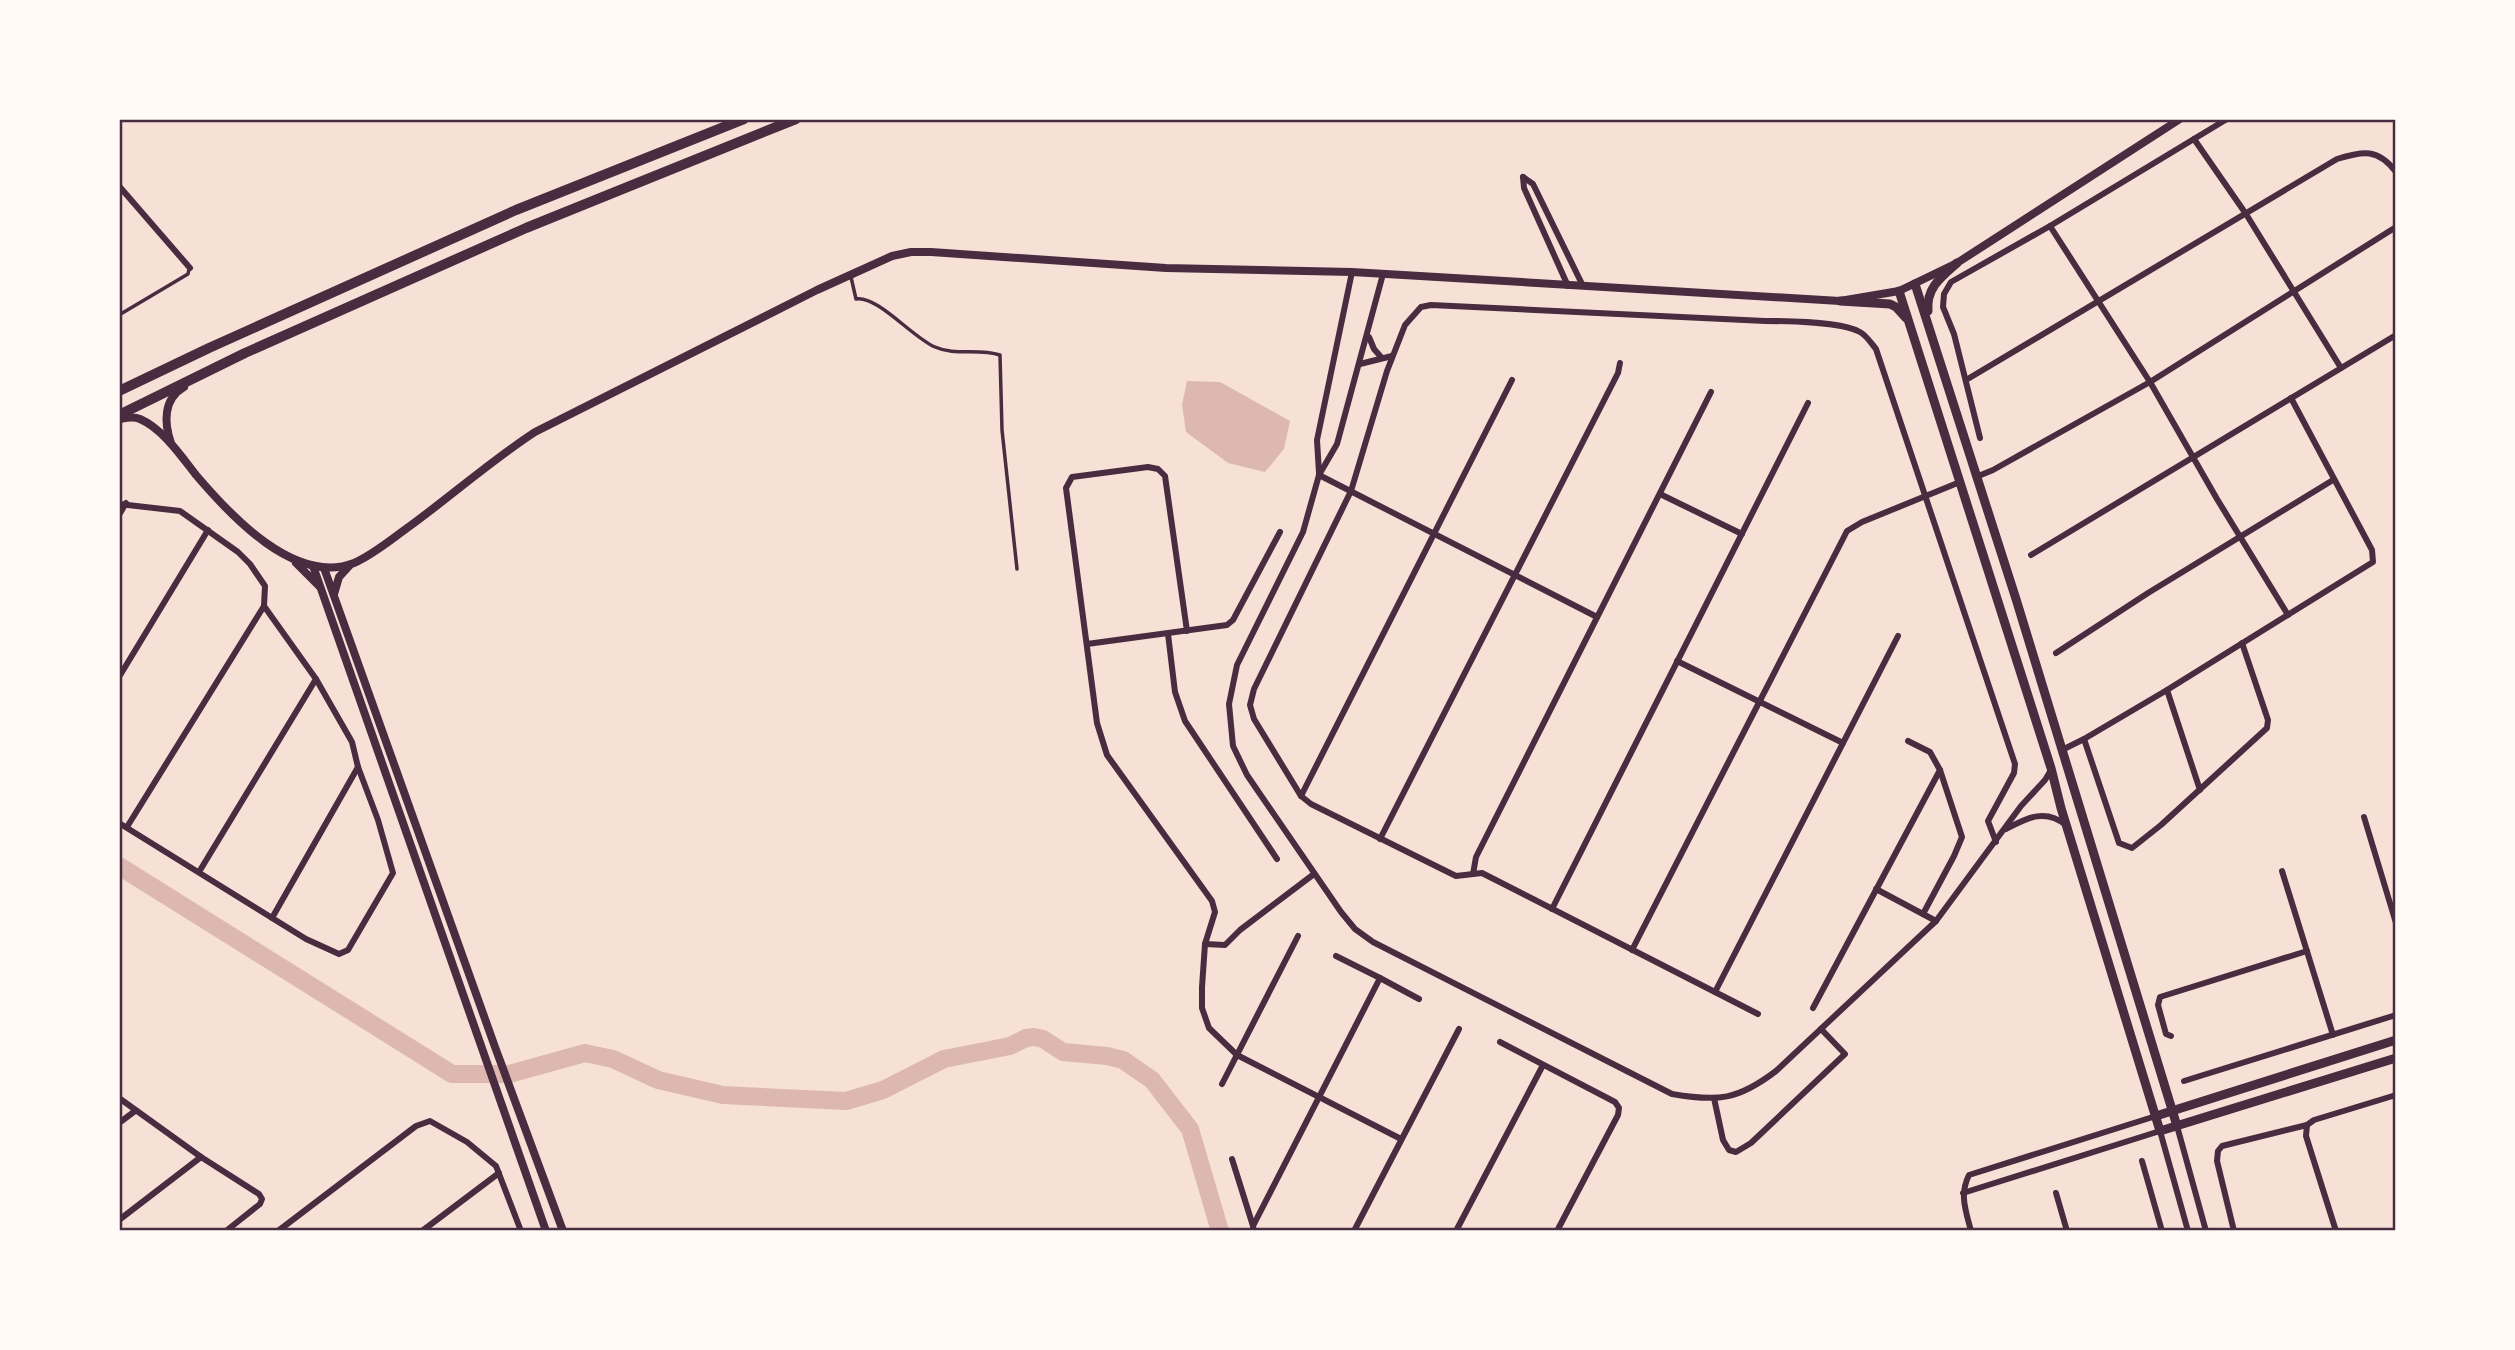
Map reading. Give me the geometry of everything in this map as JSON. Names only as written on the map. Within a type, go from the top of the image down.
[{"type":"highway","points":[[119,391],[221,342],[516,210],[744,119]]},
{"type":"highway","points":[[119,417],[245,353],[526,228],[796,119]]},
{"type":"main road","points":[[1930,330],[1927,301],[1929,293],[1940,278],[1957,263]]},
{"type":"main road","points":[[1915,284],[2177,1126]]},
{"type":"main road","points":[[1899,291],[2051,768],[2160,1131],[2396,1058]]},
{"type":"main road","points":[[1840,301],[1890,304],[1899,310],[1912,329]]},
{"type":"main road","points":[[1959,482],[1976,477]]},
{"type":"main road","points":[[2156,1116],[2396,1040]]},
{"type":"street","points":[[334,594],[339,577],[353,563],[429,513],[501,454],[535,432],[892,256],[911,252],[1166,268],[1352,272],[1840,301],[1899,291],[1957,263],[2180,119]]},
{"type":"street","points":[[1980,438],[1954,334],[1943,306],[1946,290],[1951,282],[2050,226],[2227,119]]},
{"type":"street","points":[[2194,139],[2246,214],[2341,368]]},
{"type":"street","points":[[1966,380],[2337,159],[2356,153],[2373,153],[2388,162],[2396,172]]},
{"type":"street","points":[[1568,286],[1524,188],[1523,177],[1533,184],[1583,286]]},
{"type":"street","points":[[119,186],[190,268]]},
{"type":"street","points":[[2050,226],[2150,382],[2288,615]]},
{"type":"street","points":[[1976,477],[2150,382],[2396,227]]},
{"type":"street","points":[[1319,475],[1317,440],[1352,272]]},
{"type":"street","points":[[1383,274],[1338,444],[1319,475],[1303,533],[1237,665],[1229,704],[1233,746],[1247,775],[1355,929],[1373,942],[1672,1094],[1696,1099],[1736,1095],[1754,1088],[1776,1072],[1936,921],[2021,806],[2045,780],[2051,768]]},
{"type":"street","points":[[1758,1014],[1482,873],[1456,876],[1311,804],[1301,796],[1254,719],[1250,705],[1254,689],[1351,491],[1392,356],[1405,325],[1421,307],[1431,304],[1792,321],[1860,332],[1876,349],[2015,764],[2014,773],[1988,821],[1996,842]]},
{"type":"street","points":[[1368,331],[1374,349],[1381,357]]},
{"type":"street","points":[[2031,555],[2396,335]]},
{"type":"street","points":[[172,445],[166,415],[170,401],[179,390],[245,353]]},
{"type":"street","points":[[1360,364],[1392,356]]},
{"type":"street","points":[[1380,839],[1618,373],[1620,363]]},
{"type":"street","points":[[1301,796],[1512,380]]},
{"type":"street","points":[[1473,874],[1476,856],[1711,392]]},
{"type":"street","points":[[2062,750],[2084,740],[2167,690],[2373,562],[2372,550],[2291,397]]},
{"type":"street","points":[[1552,909],[1808,403]]},
{"type":"street","points":[[119,417],[143,420],[172,445],[214,495],[242,523],[307,572],[321,588]]},
{"type":"street","points":[[1187,631],[1166,476],[1158,469],[1148,467],[1072,477],[1066,488],[1097,723],[1107,755],[1212,901],[1215,912],[1205,944],[1202,1008],[1206,1022],[1237,1055],[1401,1139]]},
{"type":"street","points":[[1319,475],[1597,617]]},
{"type":"street","points":[[2056,653],[2333,480]]},
{"type":"street","points":[[1632,950],[1847,531],[1959,482]]},
{"type":"street","points":[[1660,494],[1742,534]]},
{"type":"street","points":[[119,515],[123,503],[180,511],[238,552],[265,586],[264,606],[127,827]]},
{"type":"street","points":[[119,677],[208,530]]},
{"type":"street","points":[[1087,644],[1227,625],[1233,620],[1280,532]]},
{"type":"street","points":[[283,554],[324,568],[353,563]]},
{"type":"street","points":[[313,566],[546,1231]]},
{"type":"street","points":[[324,568],[563,1231]]},
{"type":"street","points":[[119,822],[333,953],[342,954],[348,950],[393,873],[391,861],[352,742],[316,679],[264,606]]},
{"type":"street","points":[[1168,634],[1175,692],[1185,721],[1277,859]]},
{"type":"street","points":[[1714,992],[1898,636]]},
{"type":"street","points":[[2084,740],[2119,843],[2132,848],[2200,790],[2269,723],[2242,643]]},
{"type":"street","points":[[1677,661],[1843,743]]},
{"type":"street","points":[[199,872],[316,679]]},
{"type":"street","points":[[2167,690],[2200,790]]},
{"type":"street","points":[[1908,741],[1930,752],[1940,770],[1962,837],[1923,914]]},
{"type":"street","points":[[272,918],[358,767]]},
{"type":"street","points":[[1813,1008],[1940,770]]},
{"type":"street","points":[[2005,830],[2020,821],[2042,814],[2054,817],[2067,826]]},
{"type":"street","points":[[2364,817],[2396,922]]},
{"type":"street","points":[[2282,871],[2333,1035]]},
{"type":"street","points":[[1205,944],[1225,945],[1240,930],[1314,874]]},
{"type":"street","points":[[1876,888],[1936,921]]},
{"type":"street","points":[[1222,1084],[1298,936]]},
{"type":"street","points":[[2171,1036],[2166,1034],[2158,1005],[2160,997],[2307,951]]},
{"type":"street","points":[[1336,956],[1419,999]]},
{"type":"street","points":[[1253,1229],[1380,978]]},
{"type":"street","points":[[2184,1081],[2396,1015]]},
{"type":"street","points":[[1354,1231],[1459,1029]]},
{"type":"street","points":[[1714,1098],[1723,1140],[1729,1150],[1736,1152],[1751,1143],[1845,1054],[1821,1029]]},
{"type":"street","points":[[1500,1042],[1615,1102],[1619,1108],[1618,1115],[1557,1231]]},
{"type":"street","points":[[1456,1231],[1543,1065]]},
{"type":"street","points":[[2234,1231],[2217,1161],[2218,1151],[2222,1146],[2307,1125],[2314,1120],[2396,1094]]},
{"type":"street","points":[[119,1098],[201,1157],[259,1194],[262,1199],[260,1203],[226,1231]]},
{"type":"street","points":[[119,1123],[135,1111]]},
{"type":"street","points":[[1971,1231],[1963,1201],[1969,1175],[2156,1116]]},
{"type":"street","points":[[278,1231],[416,1126],[430,1121],[467,1142],[496,1166],[521,1231]]},
{"type":"street","points":[[2307,1125],[2306,1136],[2336,1231]]},
{"type":"street","points":[[2177,1126],[2206,1231]]},
{"type":"street","points":[[1963,1193],[2160,1131],[2188,1231]]},
{"type":"street","points":[[119,1220],[201,1157]]},
{"type":"street","points":[[1232,1159],[1253,1229]]},
{"type":"street","points":[[2142,1161],[2162,1231]]},
{"type":"street","points":[[422,1231],[499,1173]]},
{"type":"street","points":[[2056,1193],[2067,1231]]},
{"type":"lane","points":[[119,315],[188,274],[190,268]]},
{"type":"lane","points":[[851,275],[856,299],[866,299],[874,303],[936,348],[1000,355],[1002,430],[1017,569]]},
{"type":"shaded area","points":[[1187,381],[1220,382],[1290,421],[1284,449],[1265,472],[1228,463],[1186,432],[1182,405]]},
{"type":"waterway","points":[[119,866],[452,1074],[509,1074],[585,1053],[613,1059],[658,1080],[723,1095],[846,1101],[883,1090],[944,1059],[1010,1046],[1026,1038],[1043,1039],[1063,1052],[1123,1060],[1152,1080],[1190,1129],[1220,1231]]}]
